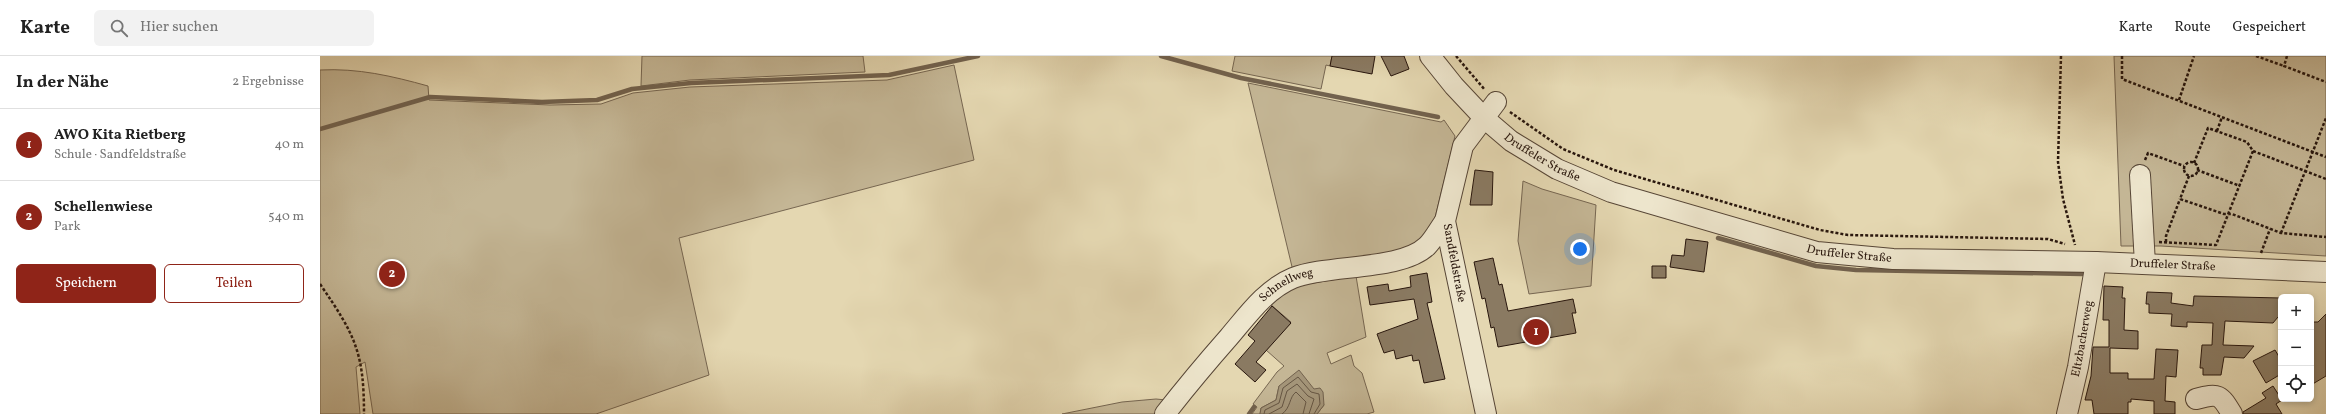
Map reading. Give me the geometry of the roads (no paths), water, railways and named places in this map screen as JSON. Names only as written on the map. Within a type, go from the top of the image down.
[{"type":"street","name":"Druffeler Straße","points":[[1430,56],[1454,86],[1484,118],[1533,156],[1578,179],[1611,192],[1817,252],[1893,259],[2096,262],[2326,272]]},
{"type":"street","name":"Sandfeldstraße","points":[[1486,414],[1445,221],[1463,146],[1496,102]]},
{"type":"street","points":[[2140,174],[2145,264]]},
{"type":"street","name":"Schnellweg","points":[[1165,414],[1190,381],[1260,302],[1275,289],[1293,278],[1311,273],[1405,258],[1427,246],[1445,221]]},
{"type":"street","name":"Eltzbacherweg","points":[[2066,414],[2078,367],[2096,262]]},
{"type":"street","points":[[2196,399],[2213,394],[2222,398],[2232,414]]},
{"type":"water","points":[[1299,370],[1314,389],[1320,388],[1323,392],[1324,405],[1317,414],[1260,414],[1261,408],[1276,400],[1279,386]]},
{"type":"waterway","points":[[320,129],[430,97],[542,102],[597,100],[632,89],[691,83],[889,75],[978,56]]},
{"type":"waterway","points":[[1161,56],[1241,78],[1438,117]]},
{"type":"waterway","points":[[1718,238],[1816,266],[1856,270],[2082,274]]},
{"type":"waterway","points":[[1249,414],[1254,407]]},
{"type":"place","name":"Schellenwiese","points":[[392,274]]},
{"type":"place","name":"AWO Kita Rietberg","points":[[1536,332]]}]
